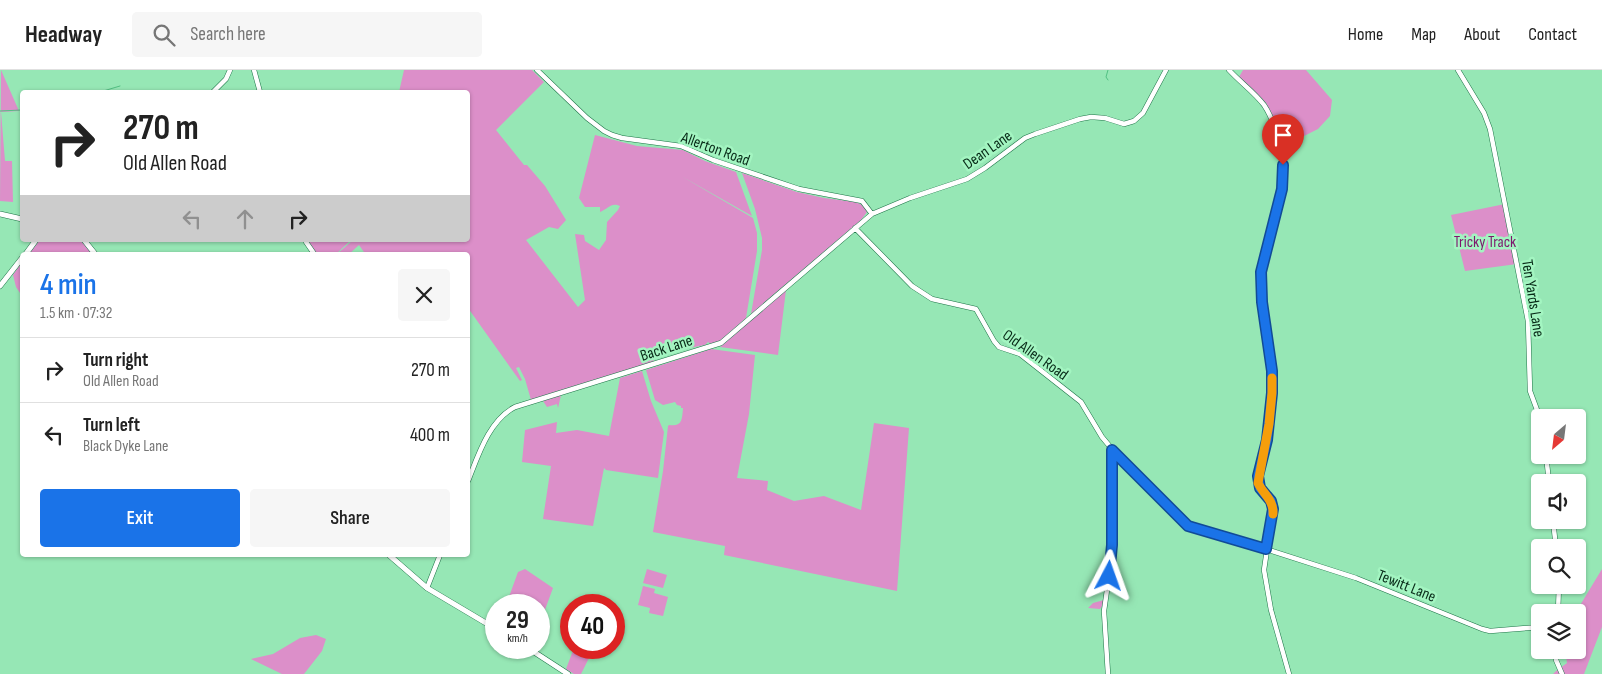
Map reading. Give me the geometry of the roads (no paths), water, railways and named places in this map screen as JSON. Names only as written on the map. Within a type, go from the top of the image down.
[{"type":"main road","points":[[0,214],[20,219]]},
{"type":"main road","points":[[86,242],[94,252]]},
{"type":"main road","points":[[0,286],[20,261]]},
{"type":"main road","points":[[391,557],[428,588],[485,622]]},
{"type":"main road","points":[[545,659],[568,674]]},
{"type":"street","points":[[215,90],[226,79],[230,70]]},
{"type":"street","points":[[254,70],[259,90]]},
{"type":"street","name":"Allerton Road","points":[[537,70],[587,118],[612,135],[681,146],[720,163],[799,189],[862,201],[872,214]]},
{"type":"street","name":"Dean Lane","points":[[872,214],[910,198],[967,179],[1025,138],[1091,117],[1105,118],[1117,123],[1130,123],[1139,118],[1166,70]]},
{"type":"street","points":[[1229,70],[1264,105],[1276,130],[1283,165],[1282,189],[1261,272],[1262,302],[1272,371],[1272,393],[1267,440],[1258,476],[1260,488],[1271,501],[1273,509],[1264,570],[1268,595],[1288,674]]},
{"type":"street","name":"Ten Yards Lane","points":[[1458,70],[1484,113],[1490,129],[1528,321],[1530,391],[1537,409]]},
{"type":"street","name":"Back Lane","points":[[470,476],[480,451],[494,426],[507,411],[721,343],[872,214]]},
{"type":"street","name":"Old Allen Road","points":[[855,228],[912,286],[932,299],[976,309],[999,347],[1020,354],[1081,402],[1112,450],[1188,526],[1266,549]]},
{"type":"street","points":[[1108,674],[1104,611],[1112,545],[1112,450]]},
{"type":"street","name":"Tewitt Lane","points":[[1266,549],[1356,578],[1482,629],[1490,631],[1531,629]]},
{"type":"street","points":[[428,588],[439,557]]},
{"type":"street","points":[[1556,659],[1562,674]]},
{"type":"waterway","points":[[1108,70],[1106,77],[1108,80]]},
{"type":"waterway","points":[[107,90],[120,86]]},
{"type":"waterway","points":[[0,111],[20,110]]},
{"type":"park label","name":"Tricky Track","points":[[1485,241]]}]
